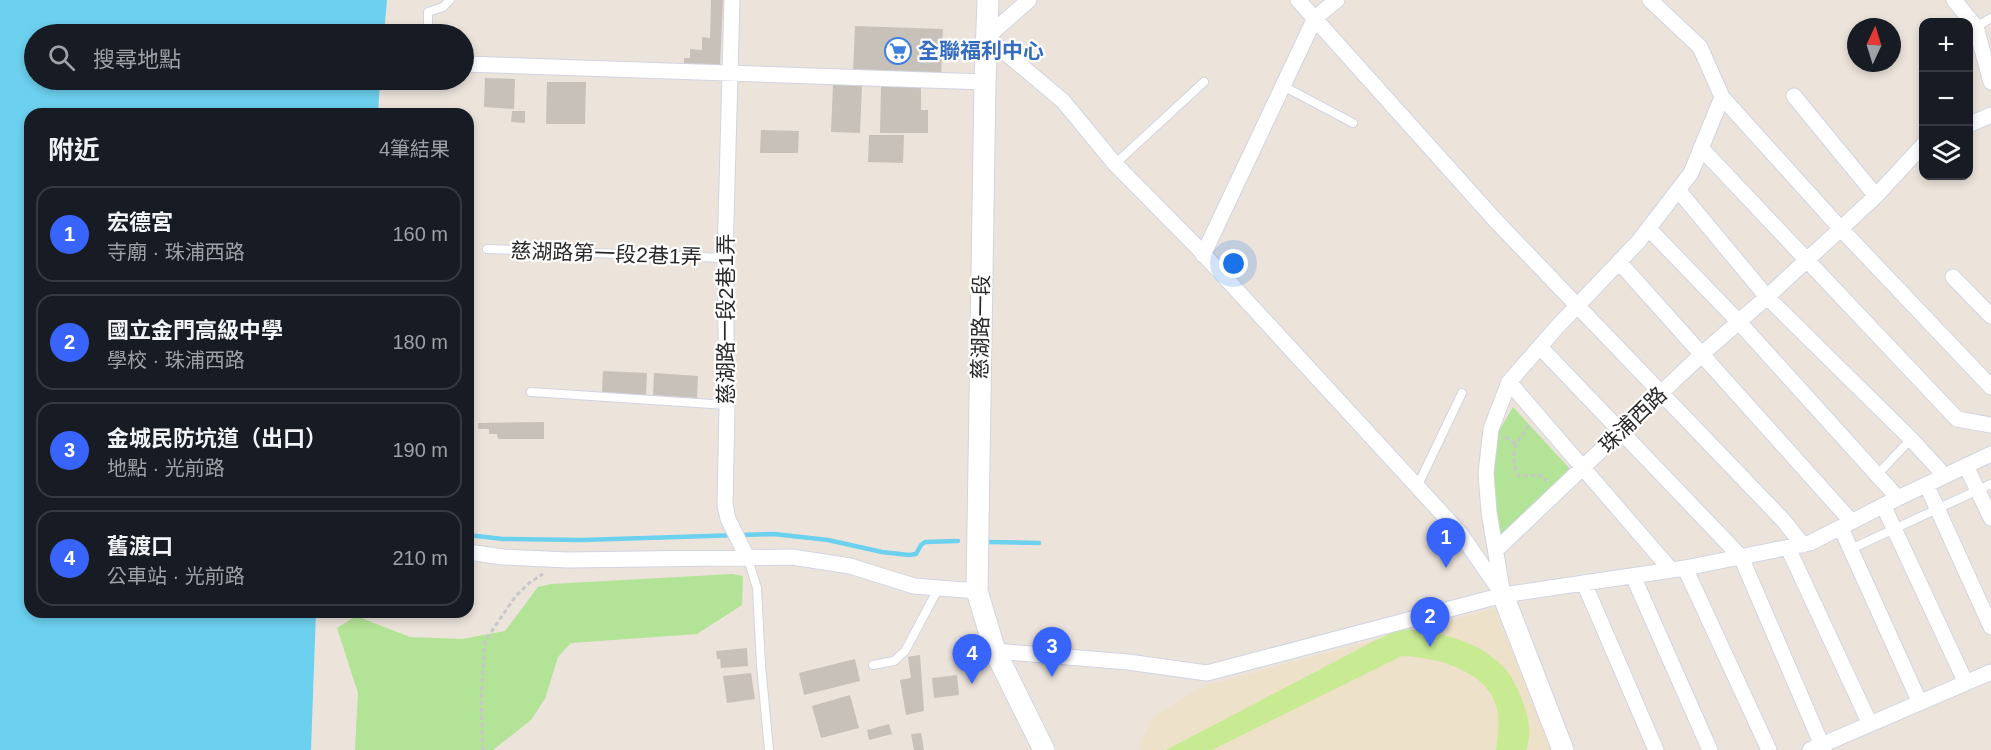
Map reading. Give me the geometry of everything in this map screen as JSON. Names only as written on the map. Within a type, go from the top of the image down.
[{"type":"main road","name":"慈湖路一段","points":[[988,0],[977,591],[994,651],[1044,750]]},
{"type":"main road","points":[[1503,595],[1563,750]]},
{"type":"street","name":"慈湖路一段2巷1弄","points":[[732,0],[725,258],[727,405],[725,505],[745,554]]},
{"type":"street","points":[[1029,0],[987,37],[1063,101],[1114,164],[1203,255],[1460,533],[1503,595]]},
{"type":"street","points":[[1298,0],[1496,221],[1783,520],[1870,724]]},
{"type":"street","points":[[1203,255],[1315,18],[1337,0]]},
{"type":"street","points":[[1954,0],[1976,27],[1991,82]]},
{"type":"street","points":[[1657,2],[1700,47],[1722,97],[1841,229],[1991,387]]},
{"type":"street","points":[[474,64],[985,82]]},
{"type":"street","points":[[1794,96],[1876,196]]},
{"type":"street","points":[[1503,595],[1489,512],[1486,473],[1491,429],[1509,382],[1649,229],[1691,173],[1722,97]]},
{"type":"street","points":[[1973,123],[1991,115]]},
{"type":"street","points":[[1701,148],[1957,419],[1991,425]]},
{"type":"street","name":"珠浦西路","points":[[1496,550],[1661,392],[1876,196],[1919,148]]},
{"type":"street","points":[[1678,190],[1767,297],[1946,476]]},
{"type":"street","points":[[1649,229],[1738,321],[1898,498]]},
{"type":"street","points":[[1619,262],[1702,354],[1846,525],[1851,549],[1920,703]]},
{"type":"street","points":[[1953,277],[1991,316]]},
{"type":"street","points":[[1540,347],[1741,557],[1818,748],[1991,672]]},
{"type":"street","points":[[1509,382],[1582,468],[1678,569],[1769,750]]},
{"type":"street","points":[[994,651],[1128,662],[1207,673],[1503,595],[1678,569],[1810,543],[1991,454]]},
{"type":"street","points":[[1966,466],[1984,487],[1991,518]]},
{"type":"street","points":[[1927,486],[1991,627]]},
{"type":"street","points":[[1884,507],[1966,683]]},
{"type":"street","points":[[474,553],[503,557],[568,560],[745,554],[822,561],[850,566],[901,583],[938,589],[977,591]]},
{"type":"street","points":[[1633,576],[1710,750]]},
{"type":"street","points":[[1584,583],[1656,750]]},
{"type":"lane","points":[[428,24],[428,12],[443,7],[450,0]]},
{"type":"lane","points":[[1976,27],[1991,18]]},
{"type":"lane","points":[[1114,164],[1204,82]]},
{"type":"lane","points":[[1283,86],[1353,123]]},
{"type":"lane","name":"慈湖路第一段2巷1弄","points":[[487,249],[725,258]]},
{"type":"lane","points":[[531,392],[727,405]]},
{"type":"lane","points":[[1417,487],[1462,393]]},
{"type":"lane","points":[[1877,475],[1911,439]]},
{"type":"lane","points":[[1851,549],[1984,487]]},
{"type":"lane","points":[[745,554],[757,588],[769,750]]},
{"type":"lane","points":[[873,665],[899,658],[905,651],[938,589]]},
{"type":"path","points":[[1528,423],[1525,435],[1516,444],[1514,469],[1519,476],[1540,476],[1553,486]]},
{"type":"path","points":[[483,750],[481,702],[484,646],[515,597],[529,583],[568,560]]},
{"type":"shaded area","points":[[1495,608],[1551,750],[1138,750],[1151,718],[1203,686]]},
{"type":"green space","points":[[1513,407],[1570,469],[1501,537],[1496,512],[1494,480],[1496,436]]},
{"type":"green space","points":[[732,574],[743,576],[742,605],[697,634],[571,643],[558,657],[545,699],[531,720],[493,750],[355,750],[358,693],[337,628],[353,618],[361,618],[410,637],[462,639],[505,631],[538,587],[551,584]]},
{"type":"green space","points":[[1401,629],[1444,635],[1472,645],[1497,661],[1512,678],[1524,705],[1529,727],[1526,750],[1496,750],[1499,724],[1497,708],[1483,684],[1472,675],[1430,659],[1402,656],[1212,750],[1166,750],[1378,639]]},
{"type":"water","points":[[0,0],[387,0],[385,24],[24,24],[24,90],[379,90],[378,108],[24,108],[24,618],[316,618],[311,750],[0,750]]},
{"type":"building","points":[[711,0],[723,0],[720,68],[684,67],[684,58],[690,58],[690,49],[702,50],[702,37],[710,38]]},
{"type":"building","name":"全聯福利中心","points":[[855,26],[943,29],[941,77],[853,73]]},
{"type":"building","points":[[485,78],[515,79],[514,109],[484,107]]},
{"type":"building","points":[[547,82],[586,82],[585,124],[546,124]]},
{"type":"building","points":[[833,84],[862,85],[860,133],[831,132]]},
{"type":"building","points":[[881,86],[921,87],[921,110],[928,110],[928,133],[880,133]]},
{"type":"building","points":[[512,111],[525,111],[525,123],[511,122]]},
{"type":"building","points":[[761,130],[799,131],[798,153],[760,153]]},
{"type":"building","points":[[869,135],[904,135],[903,163],[868,162]]},
{"type":"building","points":[[603,371],[647,373],[646,395],[602,392]]},
{"type":"building","points":[[654,373],[698,376],[697,398],[653,395]]},
{"type":"building","points":[[544,422],[544,439],[498,439],[497,434],[489,434],[489,429],[478,429],[478,423]]},
{"type":"building","points":[[747,648],[748,666],[721,668],[716,651]]},
{"type":"building","points":[[920,655],[924,711],[906,715],[900,680],[911,678],[908,657]]},
{"type":"building","points":[[855,659],[860,681],[804,695],[799,673]]},
{"type":"building","points":[[751,673],[755,699],[727,703],[723,676]]},
{"type":"building","points":[[957,675],[959,695],[934,698],[932,678]]},
{"type":"building","points":[[850,695],[859,728],[821,738],[812,706]]},
{"type":"building","points":[[889,724],[892,734],[869,740],[867,730]]},
{"type":"building","points":[[921,733],[924,750],[914,750],[911,734]]},
{"type":"waterway","points":[[474,536],[503,539],[582,540],[774,534],[828,540],[882,552],[909,555],[916,554],[925,542],[958,541]]},
{"type":"waterway","points":[[989,542],[1039,543]]},
{"type":"place","name":"全聯福利中心","points":[[898,51]]},
{"type":"place","name":"宏德宮","points":[[1446,568]]},
{"type":"place","name":"國立金門高級中學","points":[[1430,647]]},
{"type":"place","name":"金城民防坑道（出口）","points":[[1052,677]]},
{"type":"place","name":"舊渡口","points":[[972,684]]}]
